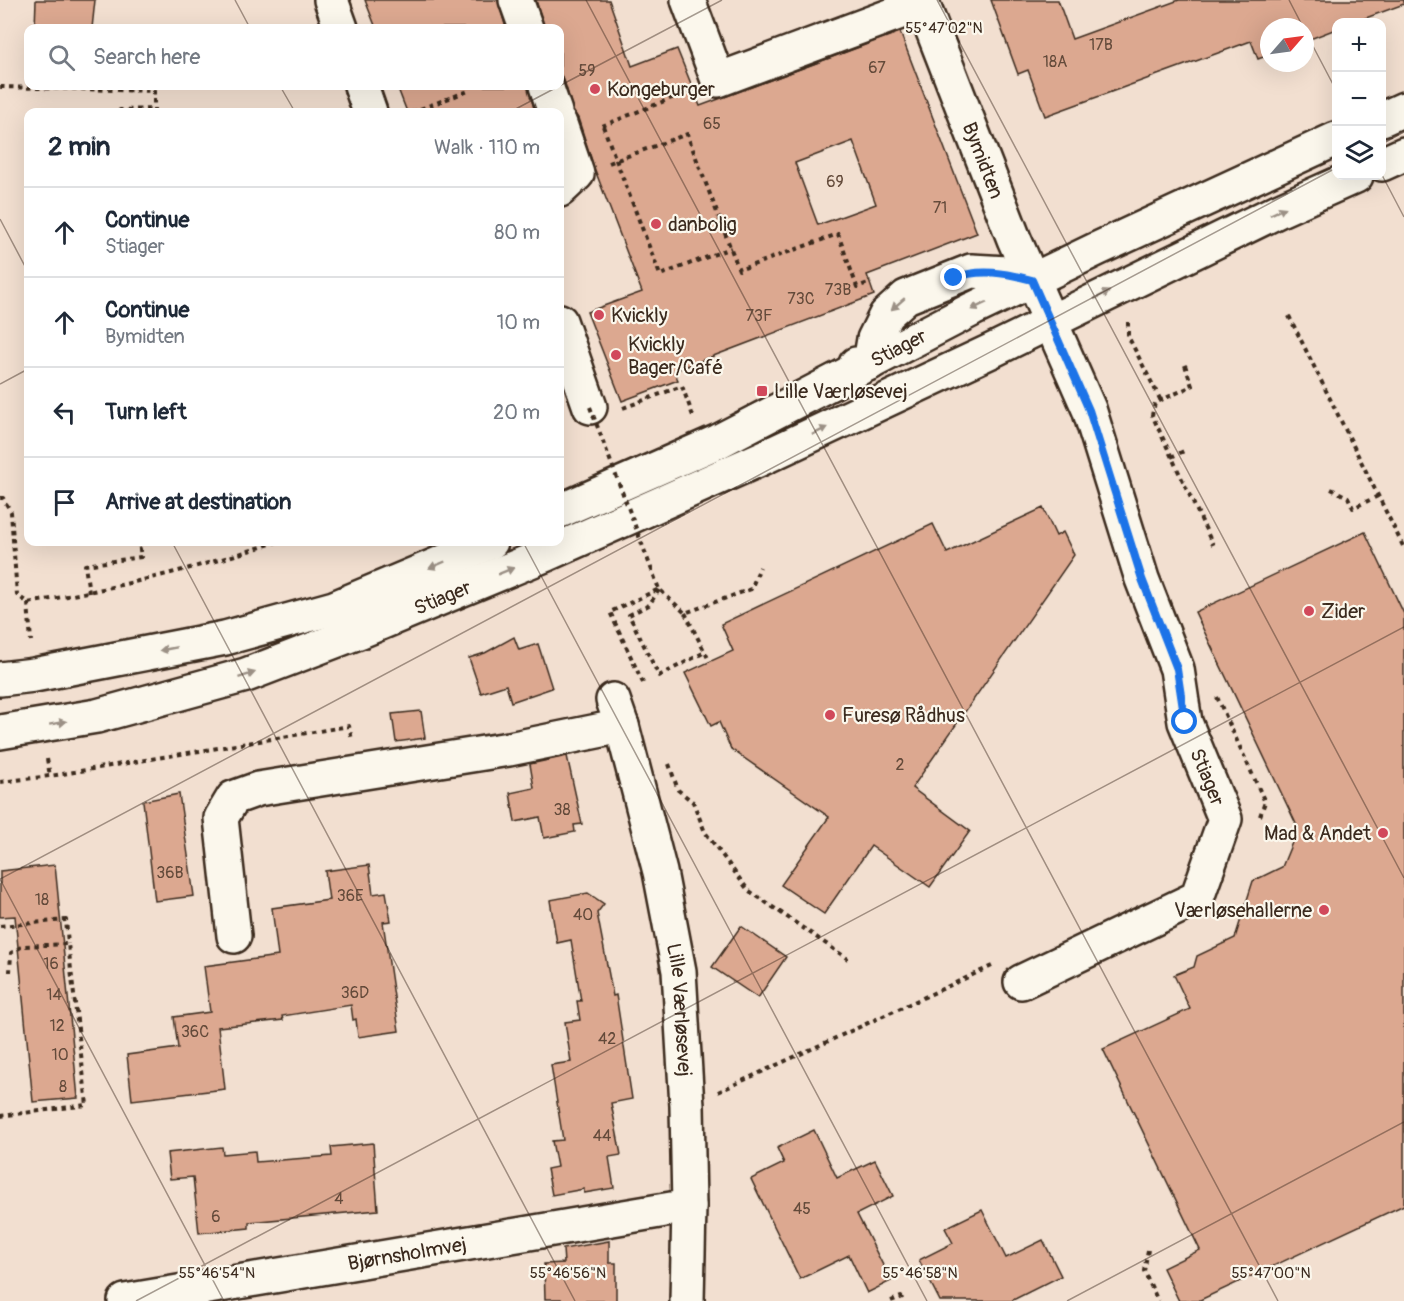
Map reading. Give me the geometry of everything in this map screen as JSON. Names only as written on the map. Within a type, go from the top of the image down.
[{"type":"street","points":[[331,0],[340,24]]},
{"type":"street","points":[[516,0],[525,24]]},
{"type":"street","points":[[688,0],[718,80],[921,2]]},
{"type":"street","name":"Bymidten","points":[[921,2],[1050,322]]},
{"type":"street","points":[[362,90],[369,108]]},
{"type":"street","points":[[547,90],[554,108]]},
{"type":"street","points":[[1386,117],[1404,109]]},
{"type":"street","name":"Stiager","points":[[564,508],[708,418],[870,363],[1032,280],[1332,141]]},
{"type":"street","points":[[564,154],[568,182]]},
{"type":"street","points":[[1386,162],[1404,154]]},
{"type":"street","name":"Stiager","points":[[0,732],[97,716],[246,675],[362,631],[547,554],[866,410],[1270,214],[1347,180]]},
{"type":"street","points":[[1011,229],[1038,249],[1062,245],[1173,192],[1205,198]]},
{"type":"street","name":"Stiager","points":[[1007,974],[1197,898],[1225,819],[1185,722],[1177,669],[1142,579],[1089,410],[1050,322]]},
{"type":"street","points":[[564,332],[590,407]]},
{"type":"street","name":"Stiager","points":[[866,410],[902,410],[999,364],[1031,352],[1048,351],[1069,366]]},
{"type":"street","points":[[564,539],[586,519],[705,466],[715,455],[708,418]]},
{"type":"street","name":"Stiager","points":[[0,679],[34,675],[225,638],[334,608],[481,546]]},
{"type":"street","points":[[547,554],[556,546]]},
{"type":"street","name":"Lille Værløsevej","points":[[234,936],[221,818],[233,798],[258,789],[509,750],[617,713],[660,872],[680,971],[687,1106],[689,1206],[687,1301]]},
{"type":"street","name":"Bjørnsholmvej","points":[[125,1301],[689,1206]]},
{"type":"path","points":[[564,126],[603,126],[718,80]]},
{"type":"path","points":[[0,87],[24,88]]},
{"type":"path","points":[[116,90],[154,91],[154,108]]},
{"type":"path","points":[[423,108],[471,90]]},
{"type":"path","points":[[603,126],[660,275],[731,248]]},
{"type":"path","points":[[568,182],[616,160],[687,134],[739,270],[838,234],[857,287]]},
{"type":"path","points":[[1128,314],[1128,336],[1161,400]]},
{"type":"path","points":[[1289,316],[1404,548]]},
{"type":"path","points":[[1185,365],[1191,386],[1155,403],[1152,415],[1213,545]]},
{"type":"path","points":[[623,408],[682,386],[708,418]]},
{"type":"path","points":[[590,407],[659,590],[685,613],[710,662]]},
{"type":"path","points":[[1172,457],[1184,451]]},
{"type":"path","points":[[1331,489],[1348,497],[1353,508],[1378,496]]},
{"type":"path","points":[[0,498],[3,498],[11,512],[17,595],[28,603],[89,592],[192,567],[263,546]]},
{"type":"path","points":[[89,592],[85,565],[141,557],[140,546]]},
{"type":"path","points":[[685,613],[751,589],[760,567]]},
{"type":"path","points":[[659,590],[649,605],[629,615],[659,676],[705,652]]},
{"type":"path","points":[[645,686],[610,612],[659,590]]},
{"type":"path","points":[[28,603],[31,643]]},
{"type":"path","points":[[0,782],[50,776],[349,726]]},
{"type":"path","points":[[46,752],[50,776]]},
{"type":"path","points":[[667,758],[678,790],[693,802],[705,832],[748,890],[848,959]]},
{"type":"path","points":[[0,926],[66,920],[87,1105],[0,1116]]},
{"type":"path","points":[[10,972],[11,953],[23,946],[68,944]]},
{"type":"path","points":[[687,1106],[1007,974]]},
{"type":"path","points":[[1148,1250],[1144,1271],[1158,1301]]},
{"type":"path","points":[[891,1301],[901,1297],[903,1301]]},
{"type":"building","points":[[36,0],[95,0],[92,24],[35,24]]},
{"type":"building","points":[[365,0],[498,0],[505,24],[374,24]]},
{"type":"building","points":[[536,0],[609,0],[632,66],[677,49],[700,106],[900,32],[977,233],[867,275],[874,295],[674,371],[678,380],[622,401],[587,312],[642,292],[595,170],[578,118],[573,111],[564,80],[564,24],[543,24]],"holes":[[[853,141],[876,204],[818,225],[795,163]]]},
{"type":"building","points":[[991,0],[1058,0],[1072,39],[1179,0],[1404,0],[1404,4],[1366,18],[1332,18],[1332,31],[1314,38],[1314,18],[1260,18],[1260,58],[1258,59],[1251,41],[1045,116],[1028,70],[1018,74]]},
{"type":"building","points":[[399,90],[529,90],[534,108],[405,108]]},
{"type":"building","name":"Furesø Rådhus","points":[[1043,508],[1056,536],[1063,532],[1074,555],[912,788],[970,831],[930,887],[871,846],[824,914],[781,885],[829,817],[731,749],[719,722],[711,726],[685,673],[733,651],[721,624],[933,524],[947,553]]},
{"type":"building","name":"Værløsehallerne","points":[[1365,532],[1404,614],[1404,1205],[1198,1301],[1179,1301],[1163,1268],[1200,1250],[1103,1049],[1190,1009],[1174,975],[1194,967],[1197,956],[1235,938],[1253,881],[1282,867],[1298,828],[1195,612]]},
{"type":"building","points":[[514,637],[519,650],[538,644],[552,688],[511,702],[506,685],[481,693],[469,658],[485,653]]},
{"type":"building","points":[[421,711],[425,738],[396,742],[392,714]]},
{"type":"building","points":[[567,756],[582,824],[574,825],[575,832],[544,838],[540,817],[515,822],[510,793],[534,788],[530,764]]},
{"type":"building","points":[[179,794],[194,896],[155,901],[143,801]]},
{"type":"building","points":[[55,865],[78,1098],[33,1102],[15,916],[0,917],[0,871]]},
{"type":"building","points":[[369,865],[373,894],[386,892],[391,921],[383,922],[399,1031],[358,1037],[356,1019],[353,1020],[351,1005],[282,1016],[283,1020],[218,1027],[225,1089],[132,1100],[127,1055],[178,1048],[174,1017],[210,1012],[204,966],[278,956],[272,908],[329,900],[325,871]]},
{"type":"building","points":[[588,893],[604,904],[597,913],[613,996],[616,995],[632,1099],[611,1103],[621,1155],[609,1157],[614,1188],[584,1193],[584,1189],[552,1195],[547,1169],[557,1167],[552,1141],[563,1140],[551,1065],[571,1062],[565,1022],[580,1020],[577,1001],[581,1001],[571,940],[557,943],[550,900]]},
{"type":"building","points":[[741,926],[786,957],[758,998],[712,967]]},
{"type":"building","points":[[814,1130],[837,1178],[875,1160],[893,1196],[857,1214],[891,1281],[867,1293],[849,1255],[800,1279],[751,1179],[784,1163],[777,1148]]},
{"type":"building","points":[[373,1143],[378,1210],[249,1222],[249,1228],[199,1233],[193,1177],[170,1179],[167,1153],[222,1147],[223,1154],[255,1151],[256,1162],[332,1156],[331,1147]]},
{"type":"building","points":[[982,1210],[1006,1258],[1043,1240],[1061,1276],[1011,1301],[940,1301],[919,1260],[953,1243],[945,1228]]},
{"type":"building","points":[[609,1241],[609,1263],[616,1263],[616,1301],[545,1299],[544,1264],[564,1263],[563,1249]]},
{"type":"place","name":"Kongeburger","points":[[595,89]]},
{"type":"place","name":"danbolig","points":[[656,224]]},
{"type":"place","name":"Kvickly","points":[[599,315]]},
{"type":"place","name":"Kvickly Bager/Café","points":[[616,355]]},
{"type":"place","name":"Lille Værløsevej","points":[[762,391]]},
{"type":"place","name":"Zider","points":[[1309,611]]},
{"type":"place","name":"Furesø Rådhus","points":[[830,715]]},
{"type":"place","name":"Mad & Andet","points":[[1383,833]]},
{"type":"place","name":"Værløsehallerne","points":[[1324,910]]},
{"type":"route","points":[[954,278],[970,272],[1007,273],[1032,280],[1089,410],[1142,579],[1177,669],[1185,722]]}]
